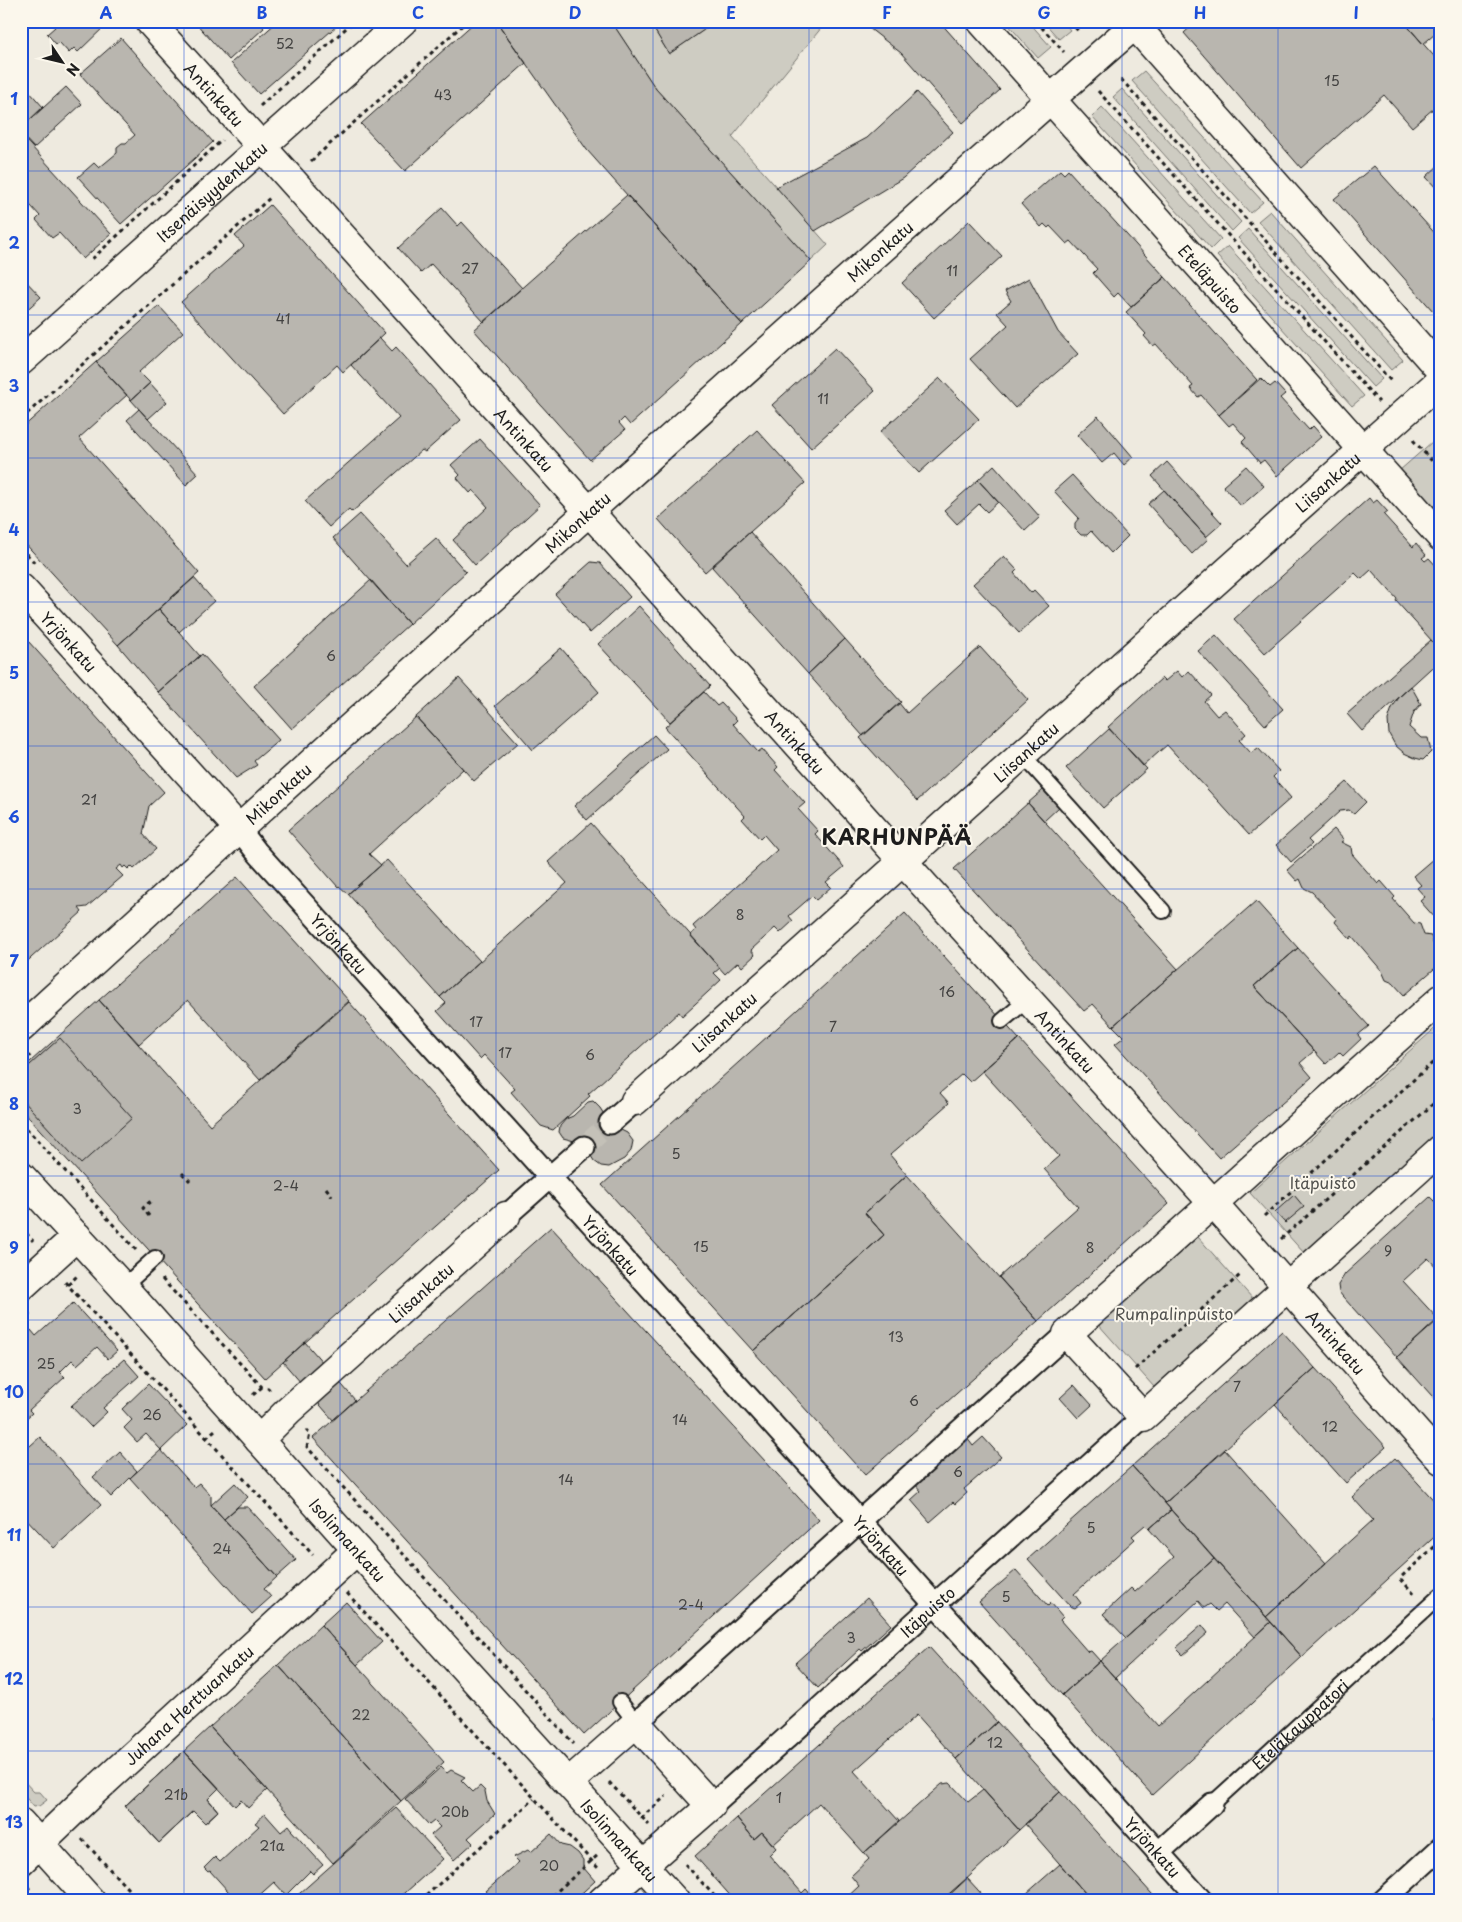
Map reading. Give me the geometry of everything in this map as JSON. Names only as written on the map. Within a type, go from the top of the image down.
[{"type":"street","name":"Antinkatu","points":[[149,21],[903,861],[1213,1203],[1441,1460]]},
{"type":"street","name":"Itsenäisyydenkatu","points":[[21,362],[403,21]]},
{"type":"street","name":"Eteläpuisto","points":[[981,21],[1441,537]]},
{"type":"street","name":"Mikonkatu","points":[[21,1028],[239,828],[1135,23]]},
{"type":"street","points":[[1135,23],[1441,371]]},
{"type":"street","name":"Liisankatu","points":[[610,1123],[1441,380]]},
{"type":"street","name":"Yrjönkatu","points":[[21,588],[239,828],[256,851],[934,1606],[1202,1901]]},
{"type":"street","points":[[568,1784],[591,1763],[628,1713],[860,1522],[1441,999]]},
{"type":"street","name":"Liisankatu","points":[[259,1440],[288,1411],[584,1147]]},
{"type":"street","name":"Itäpuisto","points":[[610,1894],[711,1806],[1441,1149]]},
{"type":"street","name":"Isolinnankatu","points":[[21,1176],[675,1901]]},
{"type":"street","points":[[21,1287],[77,1236]]},
{"type":"street","points":[[1067,1334],[1143,1417]]},
{"type":"street","name":"Juhana Herttuankatu","points":[[30,1852],[357,1550]]},
{"type":"street","points":[[628,1713],[711,1806]]},
{"type":"street","name":"Eteläkauppatori","points":[[1158,1853],[1212,1804]]},
{"type":"street","points":[[21,1823],[30,1852],[91,1901]]},
{"type":"street","points":[[1383,1901],[1441,1848]]},
{"type":"lane","points":[[1022,754],[1163,911]]},
{"type":"lane","points":[[1002,1021],[1028,999]]},
{"type":"lane","points":[[123,1287],[155,1258]]},
{"type":"lane","name":"Eteläkauppatori","points":[[1212,1804],[1441,1595]]},
{"type":"path","points":[[86,265],[354,21]]},
{"type":"path","points":[[21,419],[467,21]]},
{"type":"path","points":[[1036,21],[1441,471]]},
{"type":"path","points":[[1070,21],[1079,32]]},
{"type":"path","points":[[1121,79],[1391,381]]},
{"type":"path","points":[[1437,429],[1441,433]]},
{"type":"path","points":[[1264,1216],[1441,1056]]},
{"type":"path","points":[[182,1173],[190,1181]]},
{"type":"path","points":[[326,1188],[332,1196]]},
{"type":"path","points":[[149,1216],[143,1208],[152,1199]]},
{"type":"path","points":[[21,1227],[34,1241],[33,1248],[591,1860],[610,1894]]},
{"type":"path","points":[[288,1411],[310,1434],[307,1446],[591,1763],[719,1901]]},
{"type":"path","points":[[1427,1608],[1400,1578],[1441,1542]]},
{"type":"path","points":[[642,1817],[671,1791]]},
{"type":"path","points":[[420,1901],[534,1799]]},
{"type":"path","points":[[546,1901],[618,1837]]},
{"type":"green space","points":[[611,21],[649,21],[669,54],[717,21],[827,21],[732,137],[828,245],[811,261],[656,89]]},
{"type":"green space","points":[[1005,21],[1028,21],[1051,47],[1038,58]]},
{"type":"green space","points":[[1043,21],[1063,21],[1070,30],[1059,39]]},
{"type":"green space","points":[[1144,71],[1263,202],[1250,213],[1132,81]]},
{"type":"green space","points":[[1122,89],[1241,222],[1232,231],[1113,97]]},
{"type":"green space","points":[[1102,107],[1221,239],[1211,249],[1092,117]]},
{"type":"green space","points":[[1270,211],[1403,360],[1391,370],[1258,221]]},
{"type":"green space","points":[[1248,229],[1382,379],[1373,387],[1238,238]]},
{"type":"green space","points":[[1228,246],[1364,396],[1352,406],[1217,256]]},
{"type":"green space","points":[[1441,434],[1441,517],[1399,471]]},
{"type":"green space","name":"Itäpuisto","points":[[1441,1023],[1441,1130],[1304,1253],[1250,1193]]},
{"type":"green space","name":"Rumpalinpuisto","points":[[1198,1237],[1253,1299],[1154,1387],[1098,1324]]},
{"type":"green space","points":[[21,1778],[34,1792],[40,1792],[47,1800],[34,1807],[21,1792]]},
{"type":"building","points":[[50,21],[105,21],[107,24],[78,52],[74,48],[69,53],[59,42],[56,44],[47,34],[55,27]]},
{"type":"building","points":[[194,21],[258,21],[264,28],[229,60]]},
{"type":"building","points":[[278,21],[337,21],[339,24],[259,94],[231,63]]},
{"type":"building","points":[[476,21],[496,21],[526,63],[405,171],[361,124]]},
{"type":"building","points":[[496,21],[611,21],[656,89],[811,261],[742,324],[587,150]]},
{"type":"building","points":[[649,21],[717,21],[669,54]]},
{"type":"building","points":[[860,21],[939,21],[1000,90],[963,123],[901,53]]},
{"type":"building","points":[[1197,21],[1278,21],[1281,26],[1286,21],[1403,21],[1441,64],[1441,102],[1412,127],[1384,95],[1301,168],[1184,33]]},
{"type":"building","points":[[1403,21],[1441,21],[1441,29],[1423,44]]},
{"type":"building","points":[[121,38],[213,142],[121,224],[78,177],[94,163],[99,168],[117,153],[117,147],[122,143],[126,143],[135,135],[80,74]]},
{"type":"building","points":[[21,82],[43,107],[21,128]]},
{"type":"building","points":[[66,87],[82,104],[34,148],[21,134],[21,128]]},
{"type":"building","points":[[917,92],[953,132],[903,178],[815,231],[776,187],[867,138]]},
{"type":"building","points":[[21,135],[111,234],[83,259],[59,233],[52,238],[36,220],[40,216],[21,195]]},
{"type":"building","points":[[1441,163],[1441,190],[1439,191],[1426,177]]},
{"type":"building","points":[[1374,166],[1441,240],[1441,320],[1334,199]]},
{"type":"building","points":[[1060,170],[1064,174],[1068,170],[1165,277],[1131,307],[1118,293],[1114,297],[1093,273],[1097,269],[1071,241],[1067,244],[1050,226],[1048,228],[1044,224],[1041,227],[1021,204]]},
{"type":"building","points":[[627,195],[742,324],[630,425],[624,418],[619,423],[625,430],[590,460],[474,330]]},
{"type":"building","points":[[270,205],[385,333],[343,372],[337,365],[283,414],[181,302],[244,246],[235,236]]},
{"type":"building","points":[[442,208],[458,226],[462,222],[522,288],[484,322],[431,264],[421,273],[398,248]]},
{"type":"building","points":[[969,221],[1002,256],[934,318],[902,283]]},
{"type":"building","points":[[21,276],[41,297],[21,315]]},
{"type":"building","points":[[1165,277],[1257,380],[1219,415],[1201,395],[1198,397],[1190,388],[1193,386],[1156,344],[1153,346],[1144,336],[1146,334],[1126,312]]},
{"type":"building","points":[[1029,278],[1058,332],[1078,354],[1015,408],[970,359],[1008,325],[997,313],[1011,301],[1005,291]]},
{"type":"building","points":[[159,306],[183,332],[139,372],[150,383],[131,400],[96,362]]},
{"type":"building","points":[[380,338],[392,351],[396,347],[461,420],[425,452],[422,450],[352,512],[349,509],[329,527],[305,501],[399,418],[351,365]]},
{"type":"building","points":[[835,348],[875,391],[811,448],[772,405]]},
{"type":"building","points":[[96,362],[127,395],[79,438],[199,573],[118,645],[21,539],[21,429]]},
{"type":"building","points":[[940,378],[979,419],[919,473],[880,432]]},
{"type":"building","points":[[1261,378],[1270,387],[1275,383],[1285,394],[1280,398],[1309,430],[1313,426],[1322,436],[1277,476],[1264,460],[1260,463],[1242,442],[1246,438],[1233,423],[1229,426],[1219,415]]},
{"type":"building","points":[[150,383],[167,402],[148,419],[131,400]]},
{"type":"building","points":[[139,409],[198,474],[186,485],[127,420]]},
{"type":"building","points":[[1098,416],[1133,457],[1124,465],[1114,453],[1102,463],[1077,435]]},
{"type":"building","points":[[757,430],[805,483],[705,572],[658,519]]},
{"type":"building","points":[[480,439],[540,505],[475,565],[453,540],[488,507],[473,490],[470,493],[457,478],[460,475],[451,465]]},
{"type":"building","points":[[1167,462],[1222,523],[1206,537],[1152,476]]},
{"type":"building","points":[[994,465],[1040,517],[1025,531],[978,480]]},
{"type":"building","points":[[1246,466],[1264,486],[1241,506],[1223,486]]},
{"type":"building","points":[[1072,475],[1128,536],[1111,553],[1091,531],[1087,535],[1081,535],[1075,529],[1075,523],[1079,518],[1054,491]]},
{"type":"building","points":[[978,480],[998,502],[987,512],[979,504],[957,524],[944,510]]},
{"type":"building","points":[[1164,490],[1208,539],[1192,554],[1148,504]]},
{"type":"building","points":[[1369,498],[1373,503],[1377,500],[1388,512],[1384,515],[1413,547],[1416,543],[1426,555],[1422,558],[1425,561],[1429,558],[1439,569],[1435,573],[1441,579],[1441,651],[1371,570],[1361,579],[1355,573],[1265,653],[1234,619]]},
{"type":"building","points":[[360,514],[406,564],[436,538],[466,572],[409,624],[333,538]]},
{"type":"building","points":[[750,532],[845,639],[808,674],[712,567]]},
{"type":"building","points":[[1004,556],[1017,570],[1014,573],[1031,593],[1034,590],[1049,606],[1019,633],[973,584]]},
{"type":"building","points":[[591,562],[600,563],[630,597],[590,633],[555,594]]},
{"type":"building","points":[[194,578],[214,601],[179,632],[159,609]]},
{"type":"building","points":[[371,580],[409,624],[292,729],[254,686]]},
{"type":"building","points":[[639,606],[710,686],[670,722],[598,644]]},
{"type":"building","points":[[159,609],[200,656],[158,692],[118,645]]},
{"type":"building","points":[[21,634],[28,641],[21,647]]},
{"type":"building","points":[[1216,635],[1283,709],[1265,725],[1198,651]]},
{"type":"building","points":[[845,639],[901,702],[863,736],[808,674]]},
{"type":"building","points":[[1431,640],[1441,651],[1441,659],[1362,731],[1347,714]]},
{"type":"building","points":[[28,641],[164,792],[149,806],[143,834],[156,849],[134,869],[131,866],[128,869],[125,866],[123,868],[121,865],[116,869],[123,876],[87,907],[79,908],[82,912],[21,967],[21,647]]},
{"type":"building","points":[[980,647],[1028,700],[917,801],[860,738],[899,703],[907,713]]},
{"type":"building","points":[[561,648],[599,692],[533,750],[495,706]]},
{"type":"building","points":[[202,654],[279,740],[254,761],[257,765],[236,778],[158,692]]},
{"type":"building","points":[[1177,671],[1182,677],[1189,671],[1211,695],[1204,701],[1217,716],[1225,710],[1246,734],[1239,740],[1251,753],[1258,748],[1279,771],[1273,777],[1291,798],[1249,835],[1167,745],[1143,766],[1108,727],[1162,678],[1165,681]]},
{"type":"building","points":[[459,678],[518,743],[474,781],[416,717]]},
{"type":"building","points":[[1411,686],[1421,704],[1414,712],[1409,727],[1421,738],[1428,738],[1431,752],[1423,760],[1404,753],[1395,745],[1389,734],[1388,720],[1392,708],[1400,696]]},
{"type":"building","points":[[704,692],[717,706],[721,703],[737,720],[733,724],[758,752],[762,749],[778,767],[775,770],[805,803],[798,809],[818,831],[815,834],[844,867],[826,882],[831,887],[816,900],[812,896],[789,916],[793,921],[780,933],[775,928],[751,950],[755,955],[742,967],[738,962],[725,974],[690,935],[696,930],[693,926],[777,850],[764,835],[760,839],[742,819],[745,816],[665,727]]},
{"type":"building","points":[[416,717],[463,769],[369,854],[381,865],[348,894],[338,887],[288,830]]},
{"type":"building","points":[[1109,729],[1147,769],[1103,808],[1066,768]]},
{"type":"building","points":[[654,735],[667,749],[587,820],[574,806]]},
{"type":"building","points":[[1347,782],[1366,802],[1354,814],[1349,810],[1340,811],[1308,840],[1312,844],[1291,862],[1276,845]]},
{"type":"building","points":[[1043,790],[1059,807],[1044,821],[1028,803]]},
{"type":"building","points":[[1028,803],[1178,969],[1113,1026],[1093,1004],[1084,1011],[954,869]]},
{"type":"building","points":[[591,823],[720,968],[714,973],[721,980],[682,1016],[679,1012],[588,1094],[590,1096],[553,1130],[541,1126],[511,1092],[515,1089],[484,1055],[480,1059],[437,1011],[446,1003],[440,997],[567,883],[548,862]]},
{"type":"building","points":[[1334,829],[1344,840],[1341,842],[1351,847],[1352,854],[1378,884],[1381,881],[1395,897],[1393,899],[1414,923],[1420,924],[1424,935],[1431,936],[1434,946],[1437,943],[1441,947],[1441,963],[1404,995],[1393,983],[1386,980],[1382,971],[1352,936],[1350,939],[1335,922],[1337,919],[1312,892],[1304,888],[1300,879],[1297,881],[1287,870]]},
{"type":"building","points":[[1434,858],[1438,861],[1441,859],[1441,915],[1436,919],[1420,901],[1425,897],[1417,888],[1421,885],[1413,876]]},
{"type":"building","points":[[387,860],[480,961],[440,997],[348,894]]},
{"type":"building","points":[[237,877],[349,1001],[260,1080],[188,1000],[139,1044],[99,1000]]},
{"type":"building","points":[[1256,901],[1298,948],[1254,986],[1314,1051],[1300,1063],[1312,1077],[1219,1158],[1115,1044],[1124,1037],[1113,1026]]},
{"type":"building","points":[[905,913],[1019,1039],[970,1082],[962,1074],[940,1093],[949,1103],[890,1155],[907,1175],[865,1213],[884,1235],[753,1351],[602,1185]]},
{"type":"building","points":[[1298,948],[1369,1026],[1358,1035],[1361,1039],[1343,1056],[1339,1052],[1326,1064],[1254,986]]},
{"type":"building","points":[[99,1000],[210,1125],[349,1002],[499,1170],[265,1378],[21,1109],[21,1070]]},
{"type":"building","points":[[60,1038],[132,1118],[81,1164],[21,1098],[21,1073]]},
{"type":"building","points":[[1019,1039],[1169,1204],[1038,1321],[999,1277],[1078,1207],[1044,1169],[1059,1156],[982,1071]]},
{"type":"building","points":[[593,1101],[607,1119],[627,1133],[633,1141],[631,1151],[624,1159],[609,1167],[601,1166],[594,1161],[588,1151],[578,1142],[563,1138],[559,1132],[560,1126],[566,1119],[573,1116],[588,1102]]},
{"type":"building","points":[[907,1175],[1038,1321],[865,1475],[753,1351],[884,1235],[865,1213]]},
{"type":"building","points":[[1294,1195],[1304,1207],[1285,1223],[1275,1212]]},
{"type":"building","points":[[1441,1195],[1441,1208],[1434,1201]]},
{"type":"building","points":[[1430,1197],[1441,1208],[1441,1269],[1439,1270],[1428,1258],[1403,1281],[1438,1319],[1397,1357],[1343,1297],[1339,1292],[1338,1285],[1345,1274]]},
{"type":"building","points":[[551,1227],[819,1520],[584,1735],[313,1438]]},
{"type":"building","points":[[73,1303],[117,1351],[108,1359],[97,1347],[77,1365],[72,1360],[60,1372],[65,1377],[29,1410],[32,1413],[21,1423],[21,1339],[31,1330],[36,1336]]},
{"type":"building","points":[[1437,1321],[1441,1325],[1441,1406],[1397,1357]]},
{"type":"building","points":[[1282,1331],[1315,1368],[1165,1503],[1132,1466]]},
{"type":"building","points":[[305,1342],[355,1400],[333,1420],[283,1362]]},
{"type":"building","points":[[124,1359],[139,1376],[103,1408],[107,1412],[91,1427],[71,1406]]},
{"type":"building","points":[[1315,1368],[1386,1447],[1346,1483],[1275,1404]]},
{"type":"building","points":[[148,1384],[187,1425],[161,1450],[146,1434],[137,1442],[124,1428],[132,1420],[122,1409]]},
{"type":"building","points":[[1074,1385],[1092,1405],[1078,1418],[1060,1398]]},
{"type":"building","points":[[40,1437],[101,1505],[54,1548],[21,1513],[21,1454]]},
{"type":"building","points":[[983,1437],[1001,1457],[964,1489],[967,1493],[955,1504],[953,1502],[930,1522],[911,1500],[921,1491],[915,1484],[967,1438],[973,1446]]},
{"type":"building","points":[[161,1450],[194,1487],[199,1483],[211,1496],[211,1505],[277,1577],[264,1589],[271,1597],[252,1614],[130,1478]]},
{"type":"building","points":[[1225,1450],[1326,1563],[1266,1617],[1165,1503]]},
{"type":"building","points":[[120,1452],[137,1471],[111,1497],[93,1477]]},
{"type":"building","points":[[1395,1458],[1441,1508],[1441,1531],[1302,1657],[1266,1617],[1373,1520],[1352,1497]]},
{"type":"building","points":[[1132,1466],[1171,1510],[1149,1529],[1145,1525],[1132,1536],[1135,1539],[1074,1594],[1081,1603],[1075,1608],[1070,1606],[1028,1559]]},
{"type":"building","points":[[235,1483],[248,1497],[224,1519],[211,1505]]},
{"type":"building","points":[[238,1507],[248,1507],[296,1560],[277,1577],[224,1519]]},
{"type":"building","points":[[1171,1510],[1214,1559],[1126,1638],[1103,1614],[1131,1588],[1135,1592],[1174,1557],[1149,1529]]},
{"type":"building","points":[[1214,1559],[1271,1622],[1255,1637],[1225,1604],[1217,1611],[1210,1604],[1204,1608],[1198,1601],[1115,1678],[1100,1661]]},
{"type":"building","points":[[1016,1570],[1048,1606],[1051,1603],[1063,1617],[1060,1620],[1088,1652],[1091,1651],[1100,1661],[1062,1695],[979,1602]]},
{"type":"building","points":[[867,1598],[891,1625],[862,1651],[860,1649],[818,1688],[795,1663]]},
{"type":"building","points":[[346,1602],[382,1642],[357,1665],[321,1625]]},
{"type":"building","points":[[1271,1622],[1302,1657],[1152,1795],[1062,1695],[1100,1661],[1158,1726]]},
{"type":"building","points":[[321,1625],[444,1762],[401,1801],[278,1665]]},
{"type":"building","points":[[1202,1625],[1208,1633],[1183,1655],[1176,1648]]},
{"type":"building","points":[[929,1647],[997,1722],[956,1759],[917,1715],[854,1771],[899,1821],[864,1853],[819,1803],[773,1845],[762,1832],[754,1839],[737,1818]]},
{"type":"building","points":[[278,1665],[401,1801],[333,1863],[210,1727]]},
{"type":"building","points":[[1441,1713],[1441,1729],[1433,1720]]},
{"type":"building","points":[[997,1722],[1060,1792],[1019,1830],[956,1759]]},
{"type":"building","points":[[210,1727],[267,1790],[248,1808],[241,1800],[235,1806],[184,1751]]},
{"type":"building","points":[[184,1751],[219,1788],[208,1799],[218,1811],[205,1823],[193,1811],[159,1843],[125,1806]]},
{"type":"building","points":[[184,1751],[219,1788],[208,1799],[218,1811],[205,1823],[193,1811],[159,1843],[125,1806]]},
{"type":"building","points":[[441,1767],[447,1773],[451,1770],[465,1777],[461,1780],[473,1792],[480,1786],[485,1791],[487,1801],[495,1814],[468,1838],[473,1843],[454,1860],[431,1835],[440,1827],[434,1821],[429,1825],[405,1799]]},
{"type":"building","points":[[950,1783],[968,1802],[983,1790],[1019,1830],[943,1901],[843,1901],[859,1886],[851,1876],[869,1859],[864,1853],[942,1784]]},
{"type":"building","points":[[1060,1792],[1158,1901],[1092,1901],[1025,1824]]},
{"type":"building","points":[[396,1808],[443,1859],[396,1901],[291,1901]]},
{"type":"building","points":[[265,1814],[281,1832],[289,1825],[291,1830],[323,1865],[313,1874],[310,1871],[286,1895],[274,1882],[254,1900],[256,1901],[237,1901],[210,1871],[208,1872],[204,1868],[215,1857],[220,1862],[259,1826],[255,1823]]},
{"type":"building","points":[[737,1818],[754,1839],[762,1832],[776,1848],[769,1855],[802,1893],[806,1889],[817,1901],[735,1901],[695,1856]]},
{"type":"building","points":[[551,1834],[561,1845],[570,1847],[578,1853],[583,1860],[583,1867],[595,1881],[573,1901],[494,1901],[486,1891],[519,1862],[514,1857],[528,1850],[531,1852]]},
{"type":"building","points":[[1060,1864],[1092,1901],[1018,1901]]},
{"type":"building","points":[[967,1878],[988,1901],[942,1900]]},
{"type":"building","points":[[31,1893],[38,1901],[22,1901]]},
{"type":"tunnel","points":[[584,1147],[610,1123]]},
{"type":"district","name":"KARHUNPÄÄ","points":[[897,836]]}]
